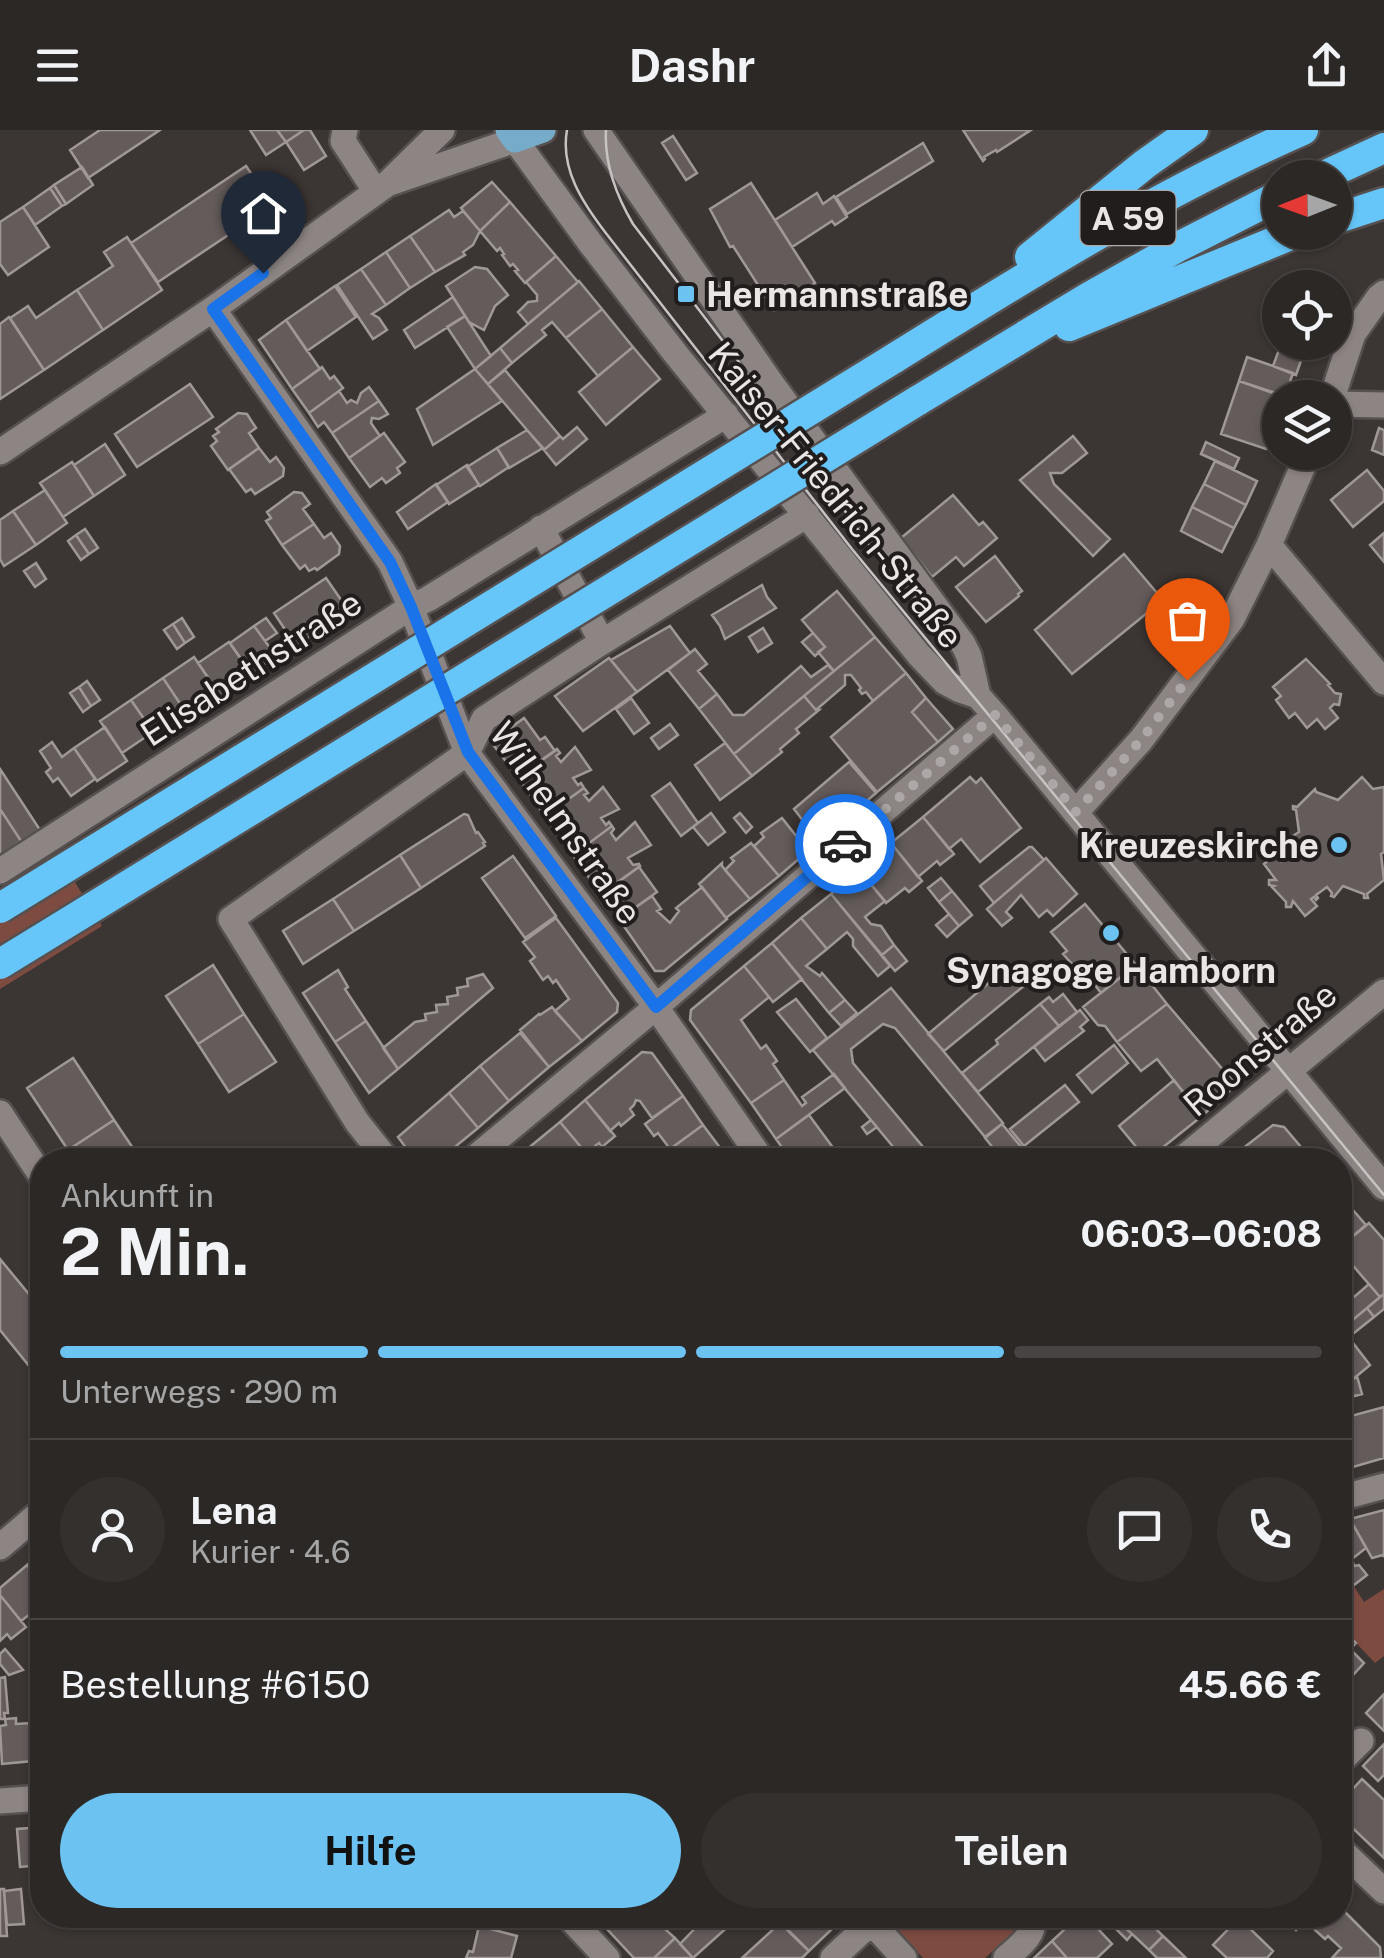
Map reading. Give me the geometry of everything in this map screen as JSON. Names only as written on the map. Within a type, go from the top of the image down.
[{"type":"highway","points":[[958,318],[1066,226],[1193,130]]},
{"type":"highway","name":"A 59","points":[[0,908],[1069,251],[1163,199],[1303,130]]},
{"type":"highway","points":[[1352,163],[1384,148]]},
{"type":"highway","points":[[1352,213],[1384,203]]},
{"type":"highway","name":"A 59","points":[[0,964],[1088,297],[1262,204]]},
{"type":"highway","points":[[983,362],[1262,247]]},
{"type":"main road","points":[[512,135],[543,130]]},
{"type":"street","points":[[345,130],[343,141],[382,188]]},
{"type":"street","points":[[0,452],[213,309],[382,188],[442,130]]},
{"type":"street","name":"Kaiser-Friedrich-Straße","points":[[596,130],[774,386],[963,644],[986,706]]},
{"type":"street","points":[[382,188],[512,135]]},
{"type":"street","name":"Kaiser-Friedrich-Straße","points":[[512,135],[603,260],[932,671],[986,706],[1384,1186]]},
{"type":"street","points":[[1338,380],[1353,334],[1384,293]]},
{"type":"street","name":"Wilhelmstraße","points":[[213,309],[390,562],[468,752],[656,1007],[754,1148]]},
{"type":"street","points":[[1352,404],[1384,405]]},
{"type":"street","name":"Elisabethstraße","points":[[0,872],[411,607],[726,415]]},
{"type":"street","points":[[1076,812],[1141,740],[1232,619],[1270,545],[1301,470]]},
{"type":"street","points":[[377,1148],[356,1122],[231,920],[468,752],[484,718],[807,516]]},
{"type":"street","points":[[541,528],[602,642]]},
{"type":"street","points":[[1270,545],[1384,682]]},
{"type":"street","points":[[486,1148],[656,1007],[986,706]]},
{"type":"street","name":"Roonstraße","points":[[1194,1148],[1384,992]]},
{"type":"street","points":[[0,1113],[30,1159]]},
{"type":"street","points":[[1352,1495],[1384,1486]]},
{"type":"street","points":[[0,1547],[30,1521]]},
{"type":"street","points":[[1352,1749],[1360,1741]]},
{"type":"street","points":[[0,1801],[30,1799]]},
{"type":"street","points":[[1352,1860],[1384,1891]]},
{"type":"street","points":[[579,1928],[607,1958]]},
{"type":"street","points":[[832,1958],[865,1928]]},
{"type":"street","points":[[882,1928],[904,1958]]},
{"type":"street","points":[[1006,1958],[1030,1936],[1032,1928]]},
{"type":"shaded area","points":[[60,858],[102,926],[0,989],[0,896]]},
{"type":"shaded area","points":[[1352,1583],[1364,1602],[1384,1589],[1384,1656],[1375,1663],[1352,1639]]},
{"type":"shaded area","points":[[1014,1928],[985,1958],[923,1958],[897,1929]]},
{"type":"building","points":[[100,130],[160,130],[88,178],[70,150]]},
{"type":"building","points":[[250,130],[277,130],[286,142],[266,155]]},
{"type":"building","points":[[277,130],[304,130],[286,142]]},
{"type":"building","points":[[310,130],[326,156],[304,170],[286,142]]},
{"type":"building","points":[[963,130],[1031,130],[983,161]]},
{"type":"building","points":[[673,136],[697,173],[686,180],[662,143]]},
{"type":"building","points":[[923,143],[933,161],[847,214],[836,197]]},
{"type":"building","points":[[246,166],[273,205],[158,282],[131,243]]},
{"type":"building","points":[[82,167],[93,185],[66,204],[54,185]]},
{"type":"building","points":[[492,182],[510,202],[480,231],[461,208]]},
{"type":"building","points":[[751,183],[815,283],[774,310],[733,246],[730,247],[710,209]]},
{"type":"building","points":[[54,185],[66,204],[62,206],[50,188]]},
{"type":"building","points":[[50,188],[62,206],[35,225],[23,207]]},
{"type":"building","points":[[817,193],[823,204],[834,196],[847,217],[835,225],[832,221],[792,247],[775,220]]},
{"type":"building","points":[[510,202],[556,256],[525,283],[500,248],[497,251],[480,231]]},
{"type":"building","points":[[23,207],[49,247],[8,275],[0,264],[0,222]]},
{"type":"building","points":[[449,210],[454,217],[463,211],[480,231],[473,245],[463,252],[465,255],[435,272],[410,236]]},
{"type":"building","points":[[410,236],[435,272],[410,288],[386,252]]},
{"type":"building","points":[[127,237],[162,290],[103,330],[77,290],[113,266],[104,252]]},
{"type":"building","points":[[386,252],[410,288],[386,305],[361,269]]},
{"type":"building","points":[[556,256],[578,282],[528,324],[518,312],[528,302],[537,301],[537,295],[526,282]]},
{"type":"building","points":[[475,267],[487,269],[508,295],[495,306],[484,330],[469,322],[446,286]]},
{"type":"building","points":[[361,269],[386,305],[372,314],[387,330],[373,339],[337,285]]},
{"type":"building","points":[[579,281],[602,309],[566,338],[552,322],[542,330],[546,335],[512,363],[500,348]]},
{"type":"building","points":[[335,286],[356,317],[307,351],[286,320]]},
{"type":"building","points":[[77,290],[103,330],[44,370],[10,318],[28,306],[36,318]]},
{"type":"building","points":[[453,297],[465,316],[415,348],[404,330]]},
{"type":"building","points":[[602,309],[633,347],[598,376],[566,338]]},
{"type":"building","points":[[465,316],[491,356],[475,369],[447,327]]},
{"type":"building","points":[[9,317],[44,370],[0,399],[0,324]]},
{"type":"building","points":[[286,320],[320,369],[292,389],[259,340]]},
{"type":"building","points":[[633,347],[660,379],[606,425],[579,392]]},
{"type":"building","points":[[500,348],[512,363],[488,384],[475,369]]},
{"type":"building","points":[[1247,357],[1293,373],[1291,380],[1262,380],[1262,388],[1239,381]]},
{"type":"building","points":[[1275,360],[1301,360],[1296,375],[1273,366]]},
{"type":"building","points":[[322,367],[343,388],[309,413],[292,389]]},
{"type":"building","points":[[475,369],[502,401],[433,445],[417,409]]},
{"type":"building","points":[[505,370],[560,436],[544,450],[488,384]]},
{"type":"building","points":[[1239,381],[1262,389],[1262,448],[1221,434]]},
{"type":"building","points":[[190,384],[213,417],[137,467],[115,434]]},
{"type":"building","points":[[369,387],[379,401],[332,433],[324,422],[318,427],[309,413],[339,391],[347,403],[357,403]]},
{"type":"building","points":[[379,401],[388,414],[372,418],[371,423],[380,436],[349,458],[332,433]]},
{"type":"building","points":[[238,413],[247,414],[256,428],[249,433],[259,448],[228,470],[211,446],[217,441],[213,436],[219,432],[216,429]]},
{"type":"building","points":[[577,427],[587,439],[556,465],[544,450]]},
{"type":"building","points":[[1379,428],[1384,430],[1384,455],[1372,450]]},
{"type":"building","points":[[527,430],[543,448],[509,468],[497,448]]},
{"type":"building","points":[[384,433],[405,462],[397,468],[400,473],[386,483],[382,478],[370,487],[349,458]]},
{"type":"building","points":[[1073,436],[1087,453],[1062,473],[1050,473],[1054,484],[1110,539],[1093,556],[1020,480]]},
{"type":"building","points":[[1206,442],[1239,458],[1234,469],[1201,454]]},
{"type":"building","points":[[105,444],[125,475],[94,496],[74,465]]},
{"type":"building","points":[[259,448],[270,462],[276,457],[284,468],[283,476],[255,494],[251,489],[246,492],[229,469]]},
{"type":"building","points":[[497,448],[509,467],[480,486],[467,467]]},
{"type":"building","points":[[1215,461],[1257,481],[1246,505],[1204,484]]},
{"type":"building","points":[[72,462],[94,496],[63,517],[40,483]]},
{"type":"building","points":[[467,465],[479,485],[449,504],[436,485]]},
{"type":"building","points":[[1367,470],[1384,491],[1384,501],[1353,527],[1331,500]]},
{"type":"building","points":[[436,484],[448,502],[408,529],[397,512]]},
{"type":"building","points":[[1204,484],[1246,505],[1234,528],[1192,507]]},
{"type":"building","points":[[45,490],[67,523],[36,545],[13,511]]},
{"type":"building","points":[[294,492],[302,493],[310,504],[303,509],[314,524],[282,545],[266,521],[271,518],[267,512]]},
{"type":"building","points":[[953,495],[979,525],[983,522],[997,538],[964,566],[956,557],[932,577],[901,538]]},
{"type":"building","points":[[1192,507],[1234,528],[1222,552],[1181,531]]},
{"type":"building","points":[[13,511],[36,545],[4,566],[0,559],[0,520]]},
{"type":"building","points":[[314,524],[324,538],[331,533],[340,546],[339,554],[317,570],[309,571],[305,565],[300,569],[282,545]]},
{"type":"building","points":[[85,529],[98,548],[89,554],[76,535]]},
{"type":"building","points":[[1384,533],[1384,562],[1370,545]]},
{"type":"building","points":[[76,535],[89,554],[81,560],[68,541]]},
{"type":"building","points":[[1124,554],[1163,600],[1072,674],[1035,630]]},
{"type":"building","points":[[995,556],[1022,591],[986,622],[956,587]]},
{"type":"building","points":[[36,563],[46,579],[35,587],[24,571]]},
{"type":"building","points":[[326,578],[348,610],[296,646],[274,613]]},
{"type":"building","points":[[762,585],[776,608],[725,639],[712,615]]},
{"type":"building","points":[[837,591],[875,637],[834,671],[818,652],[825,647],[802,620]]},
{"type":"building","points":[[182,618],[194,637],[185,643],[173,624]]},
{"type":"building","points":[[266,618],[277,633],[265,641],[254,626]]},
{"type":"building","points":[[173,624],[185,643],[177,649],[164,630]]},
{"type":"building","points":[[254,626],[276,656],[251,673],[230,643]]},
{"type":"building","points":[[670,626],[690,653],[637,692],[611,660]]},
{"type":"building","points":[[763,628],[772,643],[758,652],[749,637]]},
{"type":"building","points":[[813,633],[825,647],[815,656],[802,642]]},
{"type":"building","points":[[875,637],[906,673],[873,701],[866,692],[862,694],[851,675],[845,675],[845,685],[816,710],[804,696]]},
{"type":"building","points":[[229,642],[252,675],[221,697],[198,663]]},
{"type":"building","points":[[695,649],[707,664],[698,671],[717,694],[699,709],[668,670]]},
{"type":"building","points":[[194,657],[216,689],[185,711],[163,678]]},
{"type":"building","points":[[609,658],[637,692],[583,731],[555,696]]},
{"type":"building","points":[[1306,659],[1335,693],[1341,694],[1339,705],[1330,708],[1338,718],[1325,729],[1317,719],[1307,728],[1295,713],[1289,718],[1276,700],[1281,696],[1273,687]]},
{"type":"building","points":[[828,665],[834,671],[734,754],[699,709],[717,694],[733,715],[744,715],[801,666],[811,677]]},
{"type":"building","points":[[906,673],[926,698],[912,712],[938,742],[877,792],[831,737]]},
{"type":"building","points":[[163,678],[185,711],[153,732],[131,700]]},
{"type":"building","points":[[87,681],[100,700],[91,706],[79,687]]},
{"type":"building","points":[[79,687],[91,706],[83,712],[70,693]]},
{"type":"building","points":[[804,696],[819,710],[796,729],[799,733],[780,749],[782,752],[752,776],[734,754]]},
{"type":"building","points":[[631,698],[649,723],[634,734],[616,709]]},
{"type":"building","points":[[926,698],[953,729],[938,742],[912,712]]},
{"type":"building","points":[[131,700],[153,732],[122,753],[100,721]]},
{"type":"building","points":[[524,718],[540,740],[545,737],[555,751],[518,777],[491,742]]},
{"type":"building","points":[[670,724],[678,735],[659,749],[651,738]]},
{"type":"building","points":[[105,727],[127,761],[97,781],[74,748]]},
{"type":"building","points":[[52,742],[62,757],[74,748],[95,779],[71,796],[58,778],[53,782],[46,772],[51,768],[40,751]]},
{"type":"building","points":[[725,743],[752,776],[720,800],[695,765]]},
{"type":"building","points":[[575,747],[591,770],[573,778],[584,788],[545,816],[518,777],[557,749],[560,753],[556,756],[561,762]]},
{"type":"building","points":[[849,762],[876,793],[819,842],[794,809]]},
{"type":"building","points":[[0,769],[40,830],[16,846],[21,841],[0,809]]},
{"type":"building","points":[[970,777],[976,783],[981,778],[1021,828],[980,862],[961,839],[949,849],[923,817]]},
{"type":"building","name":"Kreuzeskirche","points":[[1362,777],[1373,789],[1384,787],[1384,880],[1367,894],[1368,898],[1343,886],[1334,897],[1327,887],[1316,895],[1316,900],[1311,899],[1317,906],[1305,916],[1293,901],[1291,907],[1286,907],[1274,886],[1269,885],[1269,880],[1276,880],[1264,864],[1275,855],[1281,861],[1283,854],[1286,857],[1296,848],[1288,839],[1299,832],[1293,806],[1297,807],[1315,789],[1338,800]]},
{"type":"building","points":[[670,783],[698,823],[681,836],[652,796]]},
{"type":"building","points":[[603,787],[619,809],[601,818],[612,826],[573,855],[545,816],[584,788],[589,801]]},
{"type":"building","points":[[0,809],[21,841],[0,856]]},
{"type":"building","points":[[711,813],[725,832],[708,845],[693,827]]},
{"type":"building","points":[[740,813],[752,827],[746,833],[734,818]]},
{"type":"building","points":[[464,814],[485,846],[421,888],[400,855]]},
{"type":"building","points":[[923,817],[954,854],[940,865],[937,861],[918,877],[891,843]]},
{"type":"building","points":[[782,818],[808,851],[779,876],[754,846],[764,837],[761,833]]},
{"type":"building","points":[[635,822],[651,845],[628,858],[633,865],[640,866],[601,894],[573,855],[612,826],[616,840]]},
{"type":"building","points":[[751,843],[779,876],[750,899],[725,870],[734,861],[731,858]]},
{"type":"building","points":[[891,843],[922,881],[886,903],[859,870]]},
{"type":"building","points":[[1029,847],[1044,860],[994,903],[980,886]]},
{"type":"building","points":[[400,855],[421,888],[354,931],[333,899]]},
{"type":"building","points":[[513,856],[556,916],[525,938],[482,878]]},
{"type":"building","points":[[1046,858],[1077,894],[1053,916],[1047,910],[1039,917],[1021,895],[1006,912],[1012,918],[1002,926],[987,909]]},
{"type":"building","points":[[722,863],[750,899],[726,918],[699,884]]},
{"type":"building","points":[[639,867],[657,892],[619,919],[602,894]]},
{"type":"building","points":[[859,870],[885,901],[865,917],[871,924],[881,926],[894,945],[882,955],[831,894]]},
{"type":"building","points":[[941,878],[952,891],[939,902],[928,888]]},
{"type":"building","points":[[702,887],[727,919],[664,971],[655,971],[619,919],[652,896],[661,909],[657,911],[670,923],[679,911],[676,908]]},
{"type":"building","points":[[952,891],[972,915],[959,926],[939,902]]},
{"type":"building","points":[[831,894],[890,966],[878,976],[853,946],[847,932],[827,949],[801,918]]},
{"type":"building","points":[[333,899],[354,931],[303,964],[283,931]]},
{"type":"building","points":[[1085,904],[1136,965],[1101,993],[1086,973],[1083,976],[1063,954],[1067,951],[1051,932]]},
{"type":"building","points":[[949,914],[959,926],[947,937],[936,925]]},
{"type":"building","points":[[556,918],[618,1003],[617,1012],[582,1041],[555,1011],[569,999],[556,980],[553,983],[548,976],[543,980],[530,961],[535,957],[523,942]]},
{"type":"building","points":[[801,918],[827,949],[806,966],[820,976],[822,973],[845,1000],[829,1013],[772,943]]},
{"type":"building","points":[[772,943],[802,979],[773,1002],[744,966]]},
{"type":"building","points":[[894,945],[907,961],[895,971],[882,955]]},
{"type":"building","points":[[213,965],[244,1014],[198,1044],[166,996]]},
{"type":"building","points":[[1136,965],[1167,1004],[1117,1042],[1083,1007]]},
{"type":"building","points":[[744,966],[769,997],[741,1020],[761,1049],[766,1045],[784,1080],[751,1103],[690,1020],[691,1010]]},
{"type":"building","points":[[1009,966],[1025,985],[944,1051],[928,1034]]},
{"type":"building","points":[[338,970],[348,987],[345,989],[366,1021],[335,1042],[303,993]]},
{"type":"building","points":[[483,974],[493,988],[398,1069],[383,1048],[415,1022],[426,1020],[425,1014],[437,1012],[436,1005],[448,1004],[447,997],[458,995],[457,988],[468,986],[467,979]]},
{"type":"building","points":[[891,988],[1003,1123],[985,1137],[895,1028],[883,1024],[851,1049],[853,1063],[924,1148],[894,1148],[813,1050]]},
{"type":"building","points":[[1063,994],[1077,1012],[1059,1026],[1040,1004],[1049,997],[1053,1002]]},
{"type":"building","points":[[796,999],[827,1038],[810,1052],[777,1012]]},
{"type":"building","points":[[845,1000],[857,1013],[841,1026],[829,1013]]},
{"type":"building","points":[[1040,1004],[1059,1026],[978,1092],[962,1073]]},
{"type":"building","points":[[1167,1004],[1236,1085],[1202,1116],[1157,1059],[1141,1071],[1117,1042]]},
{"type":"building","points":[[552,1007],[582,1041],[549,1067],[520,1030]]},
{"type":"building","points":[[1080,1010],[1088,1020],[1080,1027],[1084,1031],[1045,1061],[1034,1047]]},
{"type":"building","points":[[244,1014],[276,1062],[229,1092],[198,1044]]},
{"type":"building","points":[[366,1021],[398,1069],[369,1093],[335,1042]]},
{"type":"building","points":[[520,1033],[549,1067],[509,1101],[480,1066]]},
{"type":"building","points":[[1114,1045],[1128,1063],[1092,1093],[1077,1075]]},
{"type":"building","points":[[642,1052],[652,1053],[683,1096],[652,1118],[636,1100],[630,1109],[634,1115],[610,1131],[585,1100]]},
{"type":"building","points":[[73,1058],[114,1120],[67,1148],[27,1088]]},
{"type":"building","points":[[480,1066],[509,1101],[478,1128],[449,1093]]},
{"type":"building","points":[[834,1074],[845,1088],[776,1139],[751,1103],[784,1080],[802,1106],[806,1103],[802,1097]]},
{"type":"building","points":[[1174,1080],[1202,1116],[1162,1148],[1137,1148],[1119,1126]]},
{"type":"building","points":[[1065,1085],[1079,1102],[1024,1146],[1010,1129]]},
{"type":"building","points":[[449,1093],[478,1128],[454,1148],[406,1148],[398,1137]]},
{"type":"building","points":[[683,1096],[703,1125],[669,1148],[645,1124]]},
{"type":"building","points":[[585,1100],[615,1136],[602,1147],[599,1143],[582,1148],[560,1122]]},
{"type":"building","points":[[809,1115],[833,1148],[782,1148],[776,1139]]},
{"type":"building","points":[[114,1120],[133,1148],[71,1148]]},
{"type":"building","points":[[871,1120],[877,1127],[867,1134],[862,1127]]},
{"type":"building","points":[[560,1122],[582,1148],[528,1148]]},
{"type":"building","points":[[1002,1124],[1022,1148],[993,1148],[985,1138]]},
{"type":"building","points":[[703,1125],[720,1148],[671,1148]]},
{"type":"building","points":[[1273,1125],[1284,1127],[1302,1148],[1243,1148]]},
{"type":"building","points":[[1352,1209],[1366,1225],[1352,1237]]},
{"type":"building","points":[[1369,1223],[1384,1240],[1384,1294],[1380,1297],[1352,1264],[1352,1237]]},
{"type":"building","points":[[0,1259],[30,1295],[30,1367],[0,1330]]},
{"type":"building","points":[[1369,1284],[1380,1297],[1352,1321],[1352,1299]]},
{"type":"building","points":[[1384,1294],[1384,1309],[1374,1317],[1367,1308]]},
{"type":"building","points":[[1367,1308],[1374,1317],[1352,1335],[1352,1321]]},
{"type":"building","points":[[1352,1342],[1370,1365],[1352,1380]]},
{"type":"building","points":[[1357,1376],[1362,1394],[1352,1397],[1352,1380]]},
{"type":"building","points":[[1384,1407],[1384,1458],[1352,1467],[1352,1416]]},
{"type":"building","points":[[1384,1510],[1384,1557],[1372,1558],[1352,1518]]},
{"type":"building","points":[[1352,1523],[1366,1548],[1352,1559]]},
{"type":"building","points":[[1352,1559],[1354,1566],[1359,1565],[1367,1575],[1354,1585]]},
{"type":"building","points":[[27,1565],[30,1614],[21,1621],[0,1595],[0,1588]]},
{"type":"building","points":[[0,1595],[26,1627],[11,1639],[7,1634],[0,1641]]},
{"type":"building","points":[[5,1649],[23,1670],[9,1675],[0,1664],[0,1654]]},
{"type":"building","points":[[1352,1651],[1364,1663],[1352,1672]]},
{"type":"building","points":[[5,1677],[8,1713],[0,1719],[0,1678]]},
{"type":"building","points":[[1384,1694],[1384,1731],[1366,1713]]},
{"type":"building","points":[[16,1718],[16,1724],[30,1723],[30,1761],[2,1764],[0,1726],[6,1725],[5,1719]]},
{"type":"building","points":[[1384,1744],[1384,1775],[1378,1781],[1363,1766]]},
{"type":"building","points":[[1362,1779],[1384,1800],[1384,1858],[1352,1827],[1352,1790]]},
{"type":"building","points":[[30,1828],[30,1866],[20,1867],[17,1829]]},
{"type":"building","points":[[0,1889],[4,1889],[7,1936],[0,1936]]},
{"type":"building","points":[[21,1889],[24,1924],[7,1925],[4,1891]]},
{"type":"building","points":[[1352,1919],[1380,1947],[1381,1958],[1332,1958],[1341,1948],[1328,1936],[1325,1939],[1313,1928],[1352,1928]]},
{"type":"building","points":[[479,1928],[517,1936],[511,1958],[466,1958],[469,1951],[473,1952]]},
{"type":"building","points":[[606,1928],[668,1928],[675,1938],[654,1958],[634,1958]]},
{"type":"building","points":[[695,1928],[726,1928],[693,1958],[680,1944]]},
{"type":"building","points":[[775,1928],[785,1928],[809,1951],[802,1958],[742,1958]]},
{"type":"building","points":[[786,1928],[831,1928],[809,1951]]},
{"type":"building","points":[[1097,1928],[1112,1944],[1097,1958],[1067,1958],[1052,1941],[1065,1929]]},
{"type":"building","points":[[1115,1928],[1126,1928],[1132,1934],[1127,1940]]},
{"type":"building","points":[[1126,1928],[1155,1928],[1163,1936],[1149,1950]]},
{"type":"building","points":[[1229,1928],[1249,1928],[1273,1951],[1267,1958],[1227,1958],[1213,1945]]},
{"type":"building","points":[[1163,1936],[1186,1958],[1157,1958],[1149,1950]]},
{"type":"building","points":[[675,1938],[693,1958],[654,1958]]},
{"type":"building","points":[[1052,1941],[1067,1958],[1034,1958]]},
{"type":"tram line","points":[[567,130],[570,172],[581,197],[605,232],[852,549],[1345,1148]]},
{"type":"tram line","points":[[606,130],[612,179],[633,224],[739,362],[884,566]]},
{"type":"tram line","points":[[1352,1156],[1384,1195]]},
{"type":"way so far","points":[[845,844],[995,715],[1076,812],[1141,740],[1187,680]]},
{"type":"place","name":"Hermannstraße","points":[[686,294]]},
{"type":"place","name":"Kreuzeskirche","points":[[1339,845]]},
{"type":"place","name":"Synagoge Hamborn","points":[[1111,933]]},
{"type":"route","points":[[263,273],[213,309],[390,562],[468,752],[656,1007],[845,844]]}]
